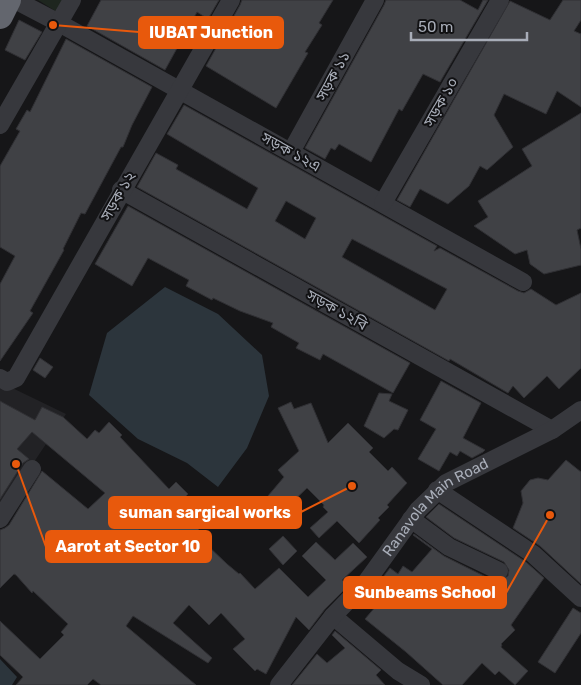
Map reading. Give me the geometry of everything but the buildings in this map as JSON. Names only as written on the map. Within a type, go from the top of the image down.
[{"type":"highway","points":[[0,16],[8,0]]},
{"type":"street","name":"সড়ক ১২এ","points":[[15,0],[524,282]]},
{"type":"street","points":[[0,125],[72,0]]},
{"type":"street","name":"সড়ক ১২","points":[[0,378],[7,382],[16,378],[121,190],[231,0]]},
{"type":"street","name":"সড়ক ১১","points":[[291,152],[375,0]]},
{"type":"street","name":"সড়ক ১০","points":[[383,203],[500,0]]},
{"type":"street","name":"সড়ক ১২বি","points":[[121,190],[552,430]]},
{"type":"street","name":"Ranavola Main Road","points":[[279,685],[333,616],[367,581],[418,510],[437,490],[446,483],[552,430],[581,410]]},
{"type":"street","points":[[0,519],[32,469]]},
{"type":"street","points":[[437,490],[533,554],[581,598]]},
{"type":"street","points":[[412,519],[449,547],[499,571]]},
{"type":"street","points":[[333,616],[398,671],[421,685]]},
{"type":"shaded area","points":[[38,0],[64,0],[57,12]]},
{"type":"shaded area","points":[[165,287],[218,314],[262,355],[269,396],[247,448],[218,487],[187,463],[138,439],[89,395],[107,333]]},
{"type":"shaded area","points":[[0,382],[66,414],[0,513]]},
{"type":"shaded area","points":[[0,659],[17,677],[12,685],[0,685]]},
{"type":"place","name":"IUBAT Junction","points":[[53,25]]},
{"type":"place","name":"Aarot at Sector 10","points":[[16,464]]},
{"type":"place","name":"suman sargical works","points":[[352,486]]},
{"type":"place","name":"Sunbeams School","points":[[550,515]]}]
